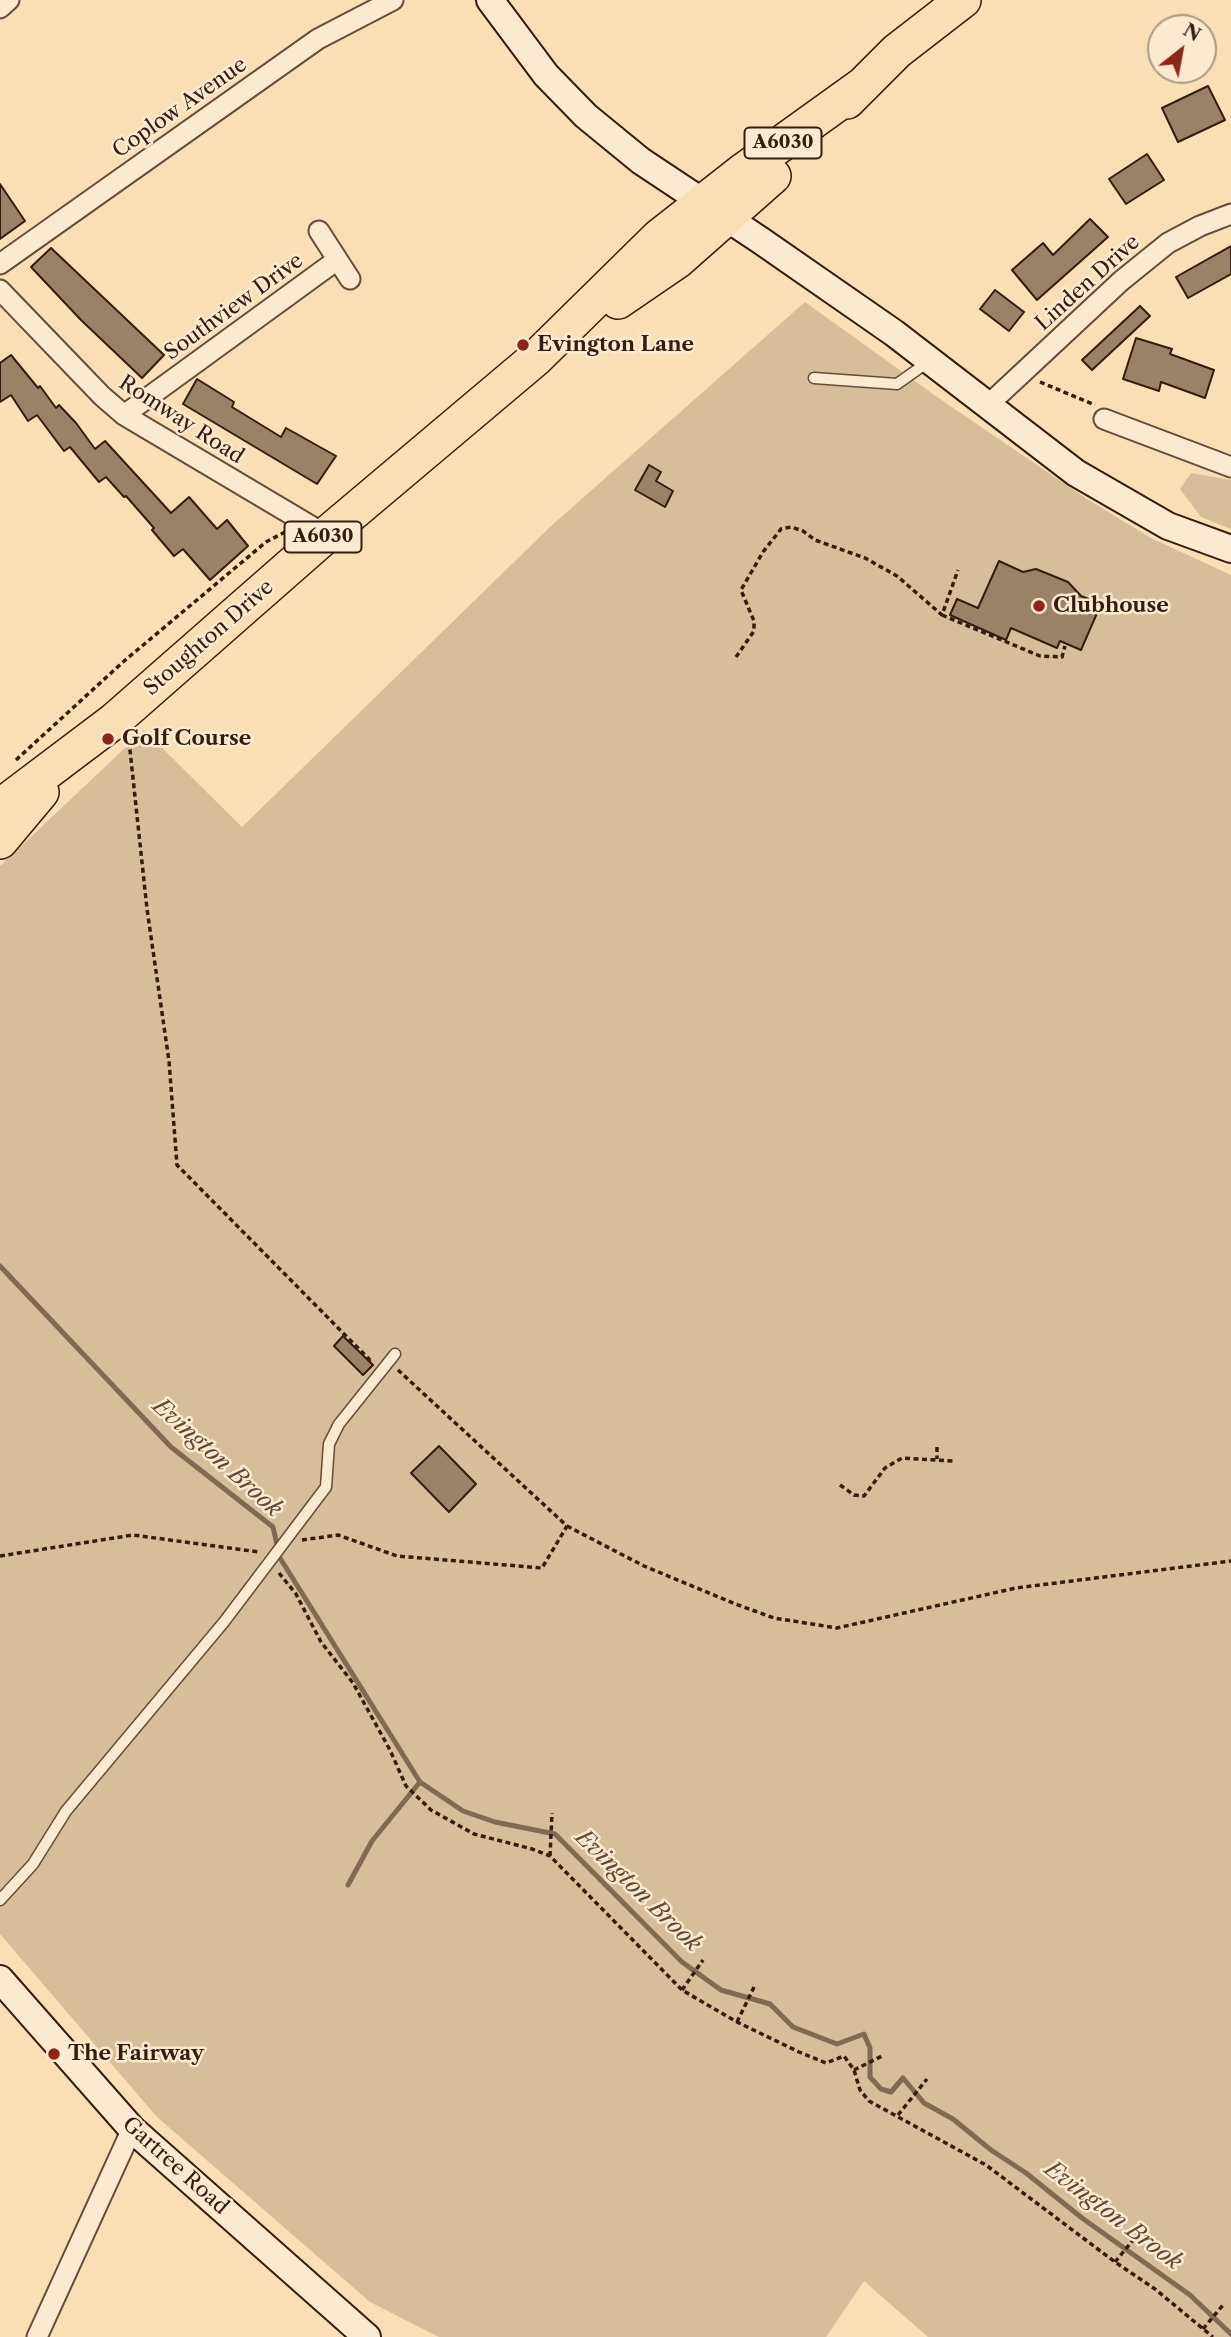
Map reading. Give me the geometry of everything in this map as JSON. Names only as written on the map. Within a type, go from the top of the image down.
[{"type":"highway","name":"A6030","points":[[716,211],[742,172],[863,85],[897,51],[963,0]]},
{"type":"highway","name":"Stoughton Drive","points":[[0,807],[72,755],[125,711],[314,529],[536,358],[678,260],[716,211]]},
{"type":"highway","name":"Stoughton Drive","points":[[0,841],[72,755]]},
{"type":"main road","points":[[490,0],[546,75],[586,116],[641,161],[894,334],[1076,473],[1168,526],[1231,550]]},
{"type":"main road","name":"Gartree Road","points":[[0,1979],[132,2129],[367,2337]]},
{"type":"street","points":[[0,8],[9,0]]},
{"type":"street","name":"Coplow Avenue","points":[[0,264],[318,39],[393,0]]},
{"type":"street","name":"Linden Drive","points":[[988,405],[1121,281],[1168,243],[1231,214]]},
{"type":"street","name":"Southview Drive","points":[[319,231],[350,279]]},
{"type":"street","name":"Southview Drive","points":[[124,415],[337,260]]},
{"type":"street","name":"Romway Road","points":[[0,290],[102,396],[124,415],[314,529]]},
{"type":"street","points":[[1104,419],[1231,467]]},
{"type":"street","points":[[37,2337],[132,2129]]},
{"type":"lane","points":[[814,378],[897,384],[929,361]]},
{"type":"lane","points":[[0,1900],[33,1864],[66,1811],[224,1622],[326,1487],[329,1444],[339,1424],[395,1354]]},
{"type":"path","points":[[1021,374],[1101,408],[1104,419]]},
{"type":"path","points":[[736,657],[754,631],[754,621],[741,590],[780,529],[791,527],[803,531],[815,540],[865,558],[897,576],[942,615],[1040,656],[1062,657],[1065,646]]},
{"type":"path","points":[[9,765],[123,662],[266,542],[314,529]]},
{"type":"path","points":[[942,615],[958,570]]},
{"type":"path","points":[[125,711],[147,909],[169,1061],[177,1165],[370,1360],[395,1354],[398,1372],[567,1526],[644,1566],[738,1605],[774,1618],[837,1628],[1017,1588],[1231,1561]]},
{"type":"path","points":[[937,1447],[937,1459]]},
{"type":"path","points":[[840,1485],[854,1495],[864,1496],[886,1468],[902,1458],[953,1461]]},
{"type":"path","points":[[284,1543],[338,1535],[397,1556],[542,1568],[567,1526]]},
{"type":"path","points":[[0,1556],[133,1535],[272,1557],[296,1594],[321,1642],[353,1682],[407,1786],[431,1810],[474,1834],[550,1856],[682,1990],[737,2022],[826,2063],[844,2056],[854,2070],[860,2090],[869,2101],[986,2165],[1115,2262],[1156,2288],[1213,2337]]},
{"type":"path","points":[[550,1856],[552,1813]]},
{"type":"path","points":[[682,1990],[703,1960]]},
{"type":"path","points":[[737,2022],[755,1985]]},
{"type":"path","points":[[854,2070],[884,2055]]},
{"type":"path","points":[[898,2115],[927,2079]]},
{"type":"path","points":[[1115,2262],[1138,2234]]},
{"type":"path","points":[[1203,2329],[1223,2305]]},
{"type":"shaded area","points":[[805,302],[940,399],[1087,499],[1151,538],[1231,575],[1231,2337],[928,2337],[864,2281],[826,2337],[439,2337],[370,2302],[157,2117],[0,1934],[0,866],[144,730],[242,827],[551,526]]},
{"type":"shaded area","points":[[1191,473],[1231,480],[1231,529],[1201,517],[1180,489]]},
{"type":"building","points":[[1208,86],[1225,120],[1178,142],[1162,108]]},
{"type":"building","points":[[1147,154],[1164,180],[1126,204],[1109,179]]},
{"type":"building","points":[[0,184],[25,221],[0,239]]},
{"type":"building","points":[[1090,219],[1108,237],[1037,300],[1012,270],[1043,243],[1053,255]]},
{"type":"building","points":[[1231,246],[1231,274],[1188,298],[1176,277]]},
{"type":"building","points":[[51,248],[164,355],[142,378],[81,320],[31,267]]},
{"type":"building","points":[[995,290],[1024,312],[1009,331],[980,309]]},
{"type":"building","points":[[1140,306],[1150,316],[1092,370],[1082,360]]},
{"type":"building","points":[[1136,338],[1172,349],[1170,354],[1214,370],[1205,398],[1161,382],[1159,391],[1123,379]]},
{"type":"building","points":[[11,355],[56,408],[59,405],[76,423],[95,449],[105,441],[171,513],[189,497],[217,529],[227,520],[248,546],[210,580],[183,549],[174,556],[126,496],[124,497],[106,477],[99,482],[70,447],[64,451],[37,415],[28,421],[11,395],[0,402],[0,363]]},
{"type":"building","points":[[197,379],[234,402],[232,407],[281,437],[286,428],[336,456],[317,484],[183,404]]},
{"type":"building","points":[[649,465],[661,472],[656,481],[673,491],[665,507],[635,490]]},
{"type":"building","name":"Clubhouse","points":[[999,561],[1023,572],[1036,569],[1068,582],[1081,596],[1101,604],[1081,650],[1060,641],[1057,648],[1011,628],[1006,640],[950,615],[957,599],[978,608]]},
{"type":"building","points":[[343,1336],[373,1365],[363,1375],[334,1346]]},
{"type":"building","points":[[439,1446],[476,1484],[449,1512],[411,1473]]},
{"type":"waterway","name":"Evington Brook","points":[[0,1266],[171,1447],[273,1527],[280,1558],[420,1782],[463,1811],[495,1822],[555,1834],[682,1962],[721,1990],[770,2004],[793,2027],[837,2044],[864,2034],[870,2048],[870,2077],[881,2089],[891,2092],[903,2078],[924,2103],[953,2119],[1082,2218],[1190,2295],[1231,2334]]},
{"type":"waterway","points":[[348,1885],[372,1841],[420,1782]]},
{"type":"place","name":"Evington Lane","points":[[523,345]]},
{"type":"place","name":"Clubhouse","points":[[1039,606]]},
{"type":"place","name":"Golf Course","points":[[108,739]]},
{"type":"place","name":"The Fairway","points":[[54,2054]]}]
